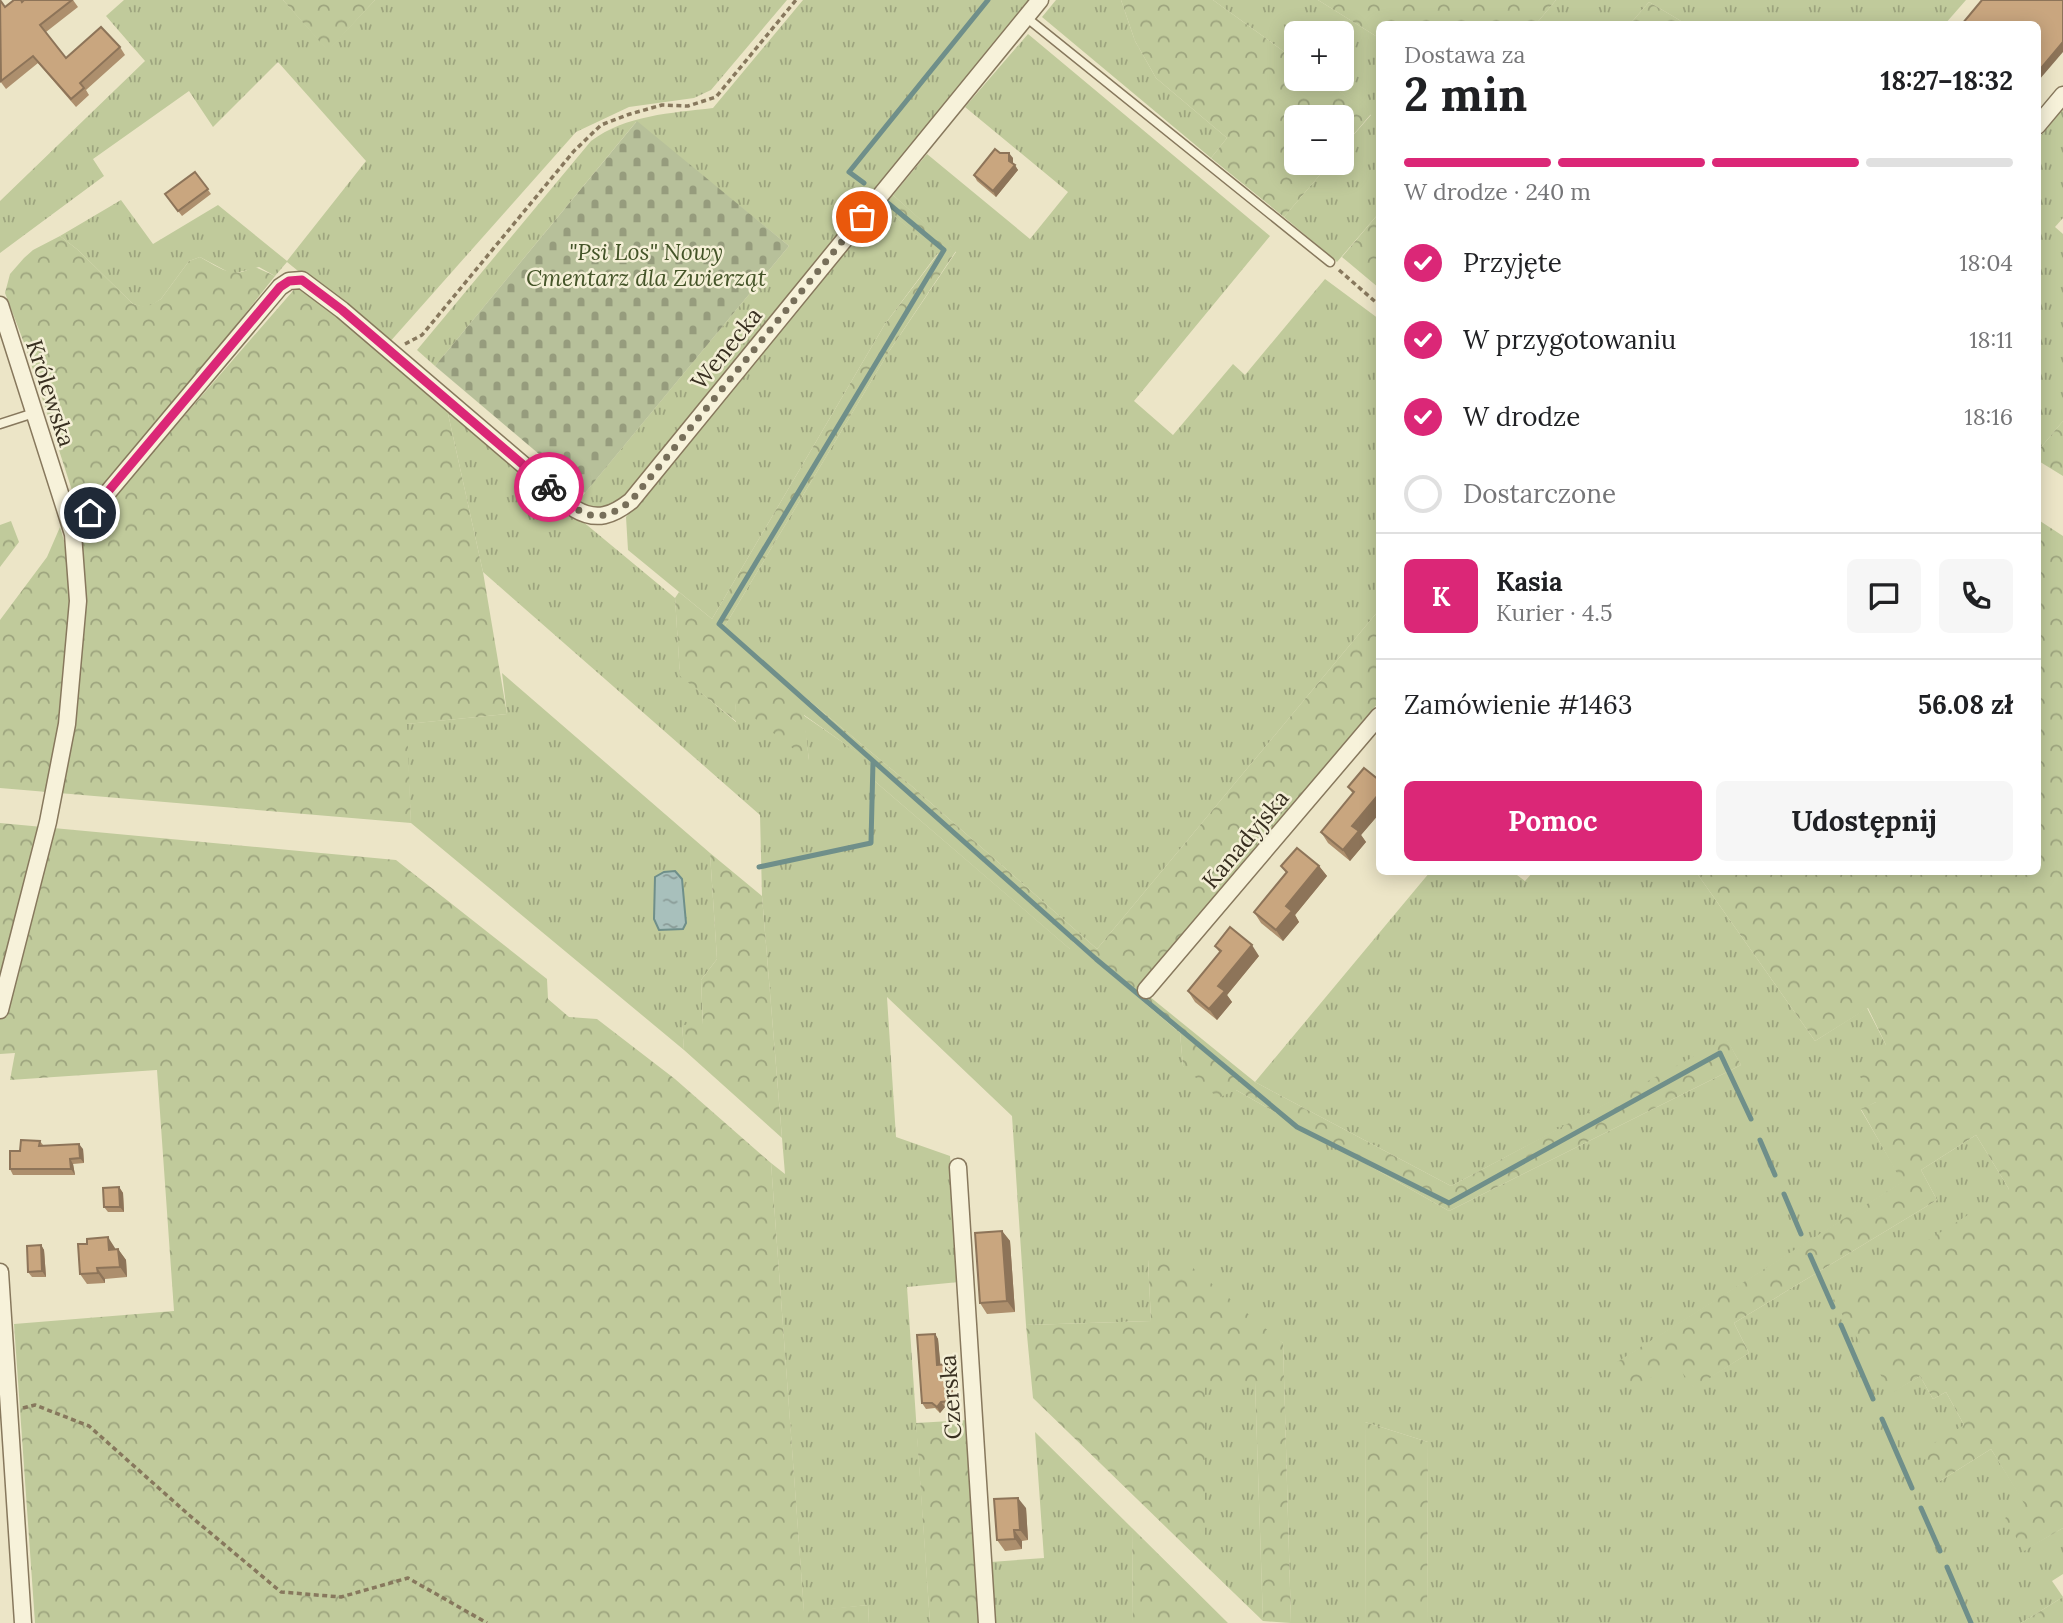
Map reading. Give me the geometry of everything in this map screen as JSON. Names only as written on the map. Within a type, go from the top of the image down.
[{"type":"street","name":"Wenecka","points":[[394,355],[575,509],[591,516],[607,516],[618,511],[631,501],[1040,0]]},
{"type":"street","points":[[2041,121],[2063,95]]},
{"type":"street","points":[[73,534],[280,287],[289,281],[302,280],[318,290],[394,355]]},
{"type":"street","name":"Królewska","points":[[0,305],[73,534],[78,601],[67,724],[48,822],[0,1010]]},
{"type":"street","name":"Kanadyjska","points":[[1146,990],[1376,720]]},
{"type":"street","name":"Czerska","points":[[958,1167],[987,1623]]},
{"type":"street","points":[[0,1272],[23,1623]]},
{"type":"lane","points":[[1027,18],[1330,262]]},
{"type":"lane","points":[[0,424],[34,413]]},
{"type":"path","points":[[394,355],[408,341],[422,335],[574,151],[601,125],[662,105],[688,106],[716,97],[796,0]]},
{"type":"path","points":[[1330,262],[1376,302]]},
{"type":"path","points":[[11,1411],[35,1405],[89,1426],[281,1592],[341,1597],[408,1578],[486,1623]]},
{"type":"green space","points":[[124,0],[283,0],[328,50],[375,0],[787,0],[711,90],[694,98],[629,107],[576,132],[388,344],[287,262],[275,276],[259,267],[232,274],[200,257],[189,261],[161,299],[147,308],[133,304],[60,236],[121,200],[153,244],[218,205],[287,261],[366,161],[278,62],[213,127],[189,91],[93,159],[104,176],[0,253],[0,201],[145,61],[106,16]]},
{"type":"green space","points":[[283,0],[375,0],[328,51]]},
{"type":"green space","points":[[803,0],[1035,0],[621,503],[606,511],[575,505],[789,246],[636,122],[435,366],[417,350],[591,141],[634,120],[713,108]]},
{"type":"green space","points":[[1056,0],[1121,0],[1135,41],[1156,78],[1227,138],[1211,158],[1042,17]]},
{"type":"green space","points":[[1121,0],[1213,0],[1284,52],[1284,91],[1339,91],[1371,114],[1354,134],[1354,105],[1284,105],[1284,175],[1320,175],[1284,217],[1211,158],[1227,138],[1156,78],[1135,41]]},
{"type":"green space","points":[[1213,0],[1318,0],[1352,21],[1284,21],[1284,52]]},
{"type":"green space","points":[[1318,0],[1556,0],[1538,21],[1376,21],[1376,36]]},
{"type":"green space","points":[[1556,0],[1966,0],[1948,21],[1681,21],[1649,2],[1633,21],[1538,21]]},
{"type":"green space","points":[[1649,2],[1681,21],[1633,21]]},
{"type":"green space","points":[[1354,22],[1376,36],[1376,216],[1337,262],[1284,217],[1320,175],[1354,175],[1354,134],[1371,115],[1338,91],[1354,91]]},
{"type":"green space","points":[[1028,34],[1270,236],[1134,401],[1173,435],[1233,364],[1245,375],[1325,279],[1376,317],[1376,614],[1097,949],[907,782],[723,629],[888,353],[956,252],[893,195],[927,154],[1030,239],[1068,192],[965,107]]},
{"type":"green space","points":[[2063,109],[2063,218],[2055,227],[2063,234],[2063,421],[2041,447],[2041,135]]},
{"type":"green space","name":"\"Psi Los\" Nowy Cmentarz dla Zwierząt","points":[[637,121],[789,246],[585,493],[435,366]]},
{"type":"green space","points":[[893,195],[956,251],[888,353],[723,629],[907,782],[1097,949],[1376,614],[1376,706],[1139,988],[1255,1082],[1451,1186],[1727,1039],[1741,1065],[1449,1211],[1236,1090],[1218,1098],[1183,1066],[1180,1033],[1073,941],[1071,950],[871,778],[869,761],[804,715],[809,761],[735,703],[737,722],[680,676],[675,598],[679,592],[712,619],[885,324],[938,254],[883,206]]},
{"type":"green space","points":[[883,206],[938,253],[885,324],[712,619],[628,550],[626,517]]},
{"type":"green space","points":[[1376,217],[1376,285],[1342,257]]},
{"type":"green space","points":[[60,236],[133,304],[147,307],[161,299],[189,261],[200,257],[227,271],[240,272],[253,266],[275,276],[143,443],[79,512],[26,348],[5,293],[10,274],[24,258],[33,250]]},
{"type":"green space","points":[[298,285],[447,409],[483,572],[507,714],[407,724],[411,823],[0,788],[0,620],[47,557],[60,527],[67,551]]},
{"type":"green space","points":[[447,409],[675,598],[680,675],[736,722],[735,702],[809,760],[803,715],[870,761],[871,778],[1070,949],[1072,941],[1180,1033],[1183,1066],[1236,1090],[1449,1211],[1741,1065],[1727,1040],[1451,1186],[1255,1082],[1428,875],[1517,875],[1525,881],[1530,875],[1698,875],[1815,1041],[1867,1008],[1886,1045],[1876,1102],[1861,1110],[1903,1182],[1618,1362],[1676,1362],[1694,1387],[1749,1353],[1734,1323],[1937,1200],[1921,1170],[1976,1135],[2009,1189],[1892,1392],[1920,1376],[1933,1399],[1946,1392],[1964,1425],[1940,1481],[1991,1449],[2026,1505],[2024,1550],[2063,1528],[2063,1574],[2052,1581],[2063,1597],[2021,1623],[1427,1623],[1428,1442],[1365,1422],[1366,1623],[1291,1623],[1283,1343],[1148,1260],[1151,1321],[1026,1325],[1012,1116],[887,997],[896,1137],[950,1156],[959,1282],[907,1287],[930,1623],[869,1623],[868,1605],[804,1612],[771,1163],[785,1174],[762,896],[760,815],[483,572]]},
{"type":"green space","points":[[2063,421],[2063,476],[2041,462],[2041,447]]},
{"type":"green space","points":[[11,521],[19,542],[0,567],[0,525]]},
{"type":"green space","points":[[2041,522],[2063,536],[2063,1528],[2024,1551],[2005,1518],[2025,1505],[1991,1449],[1940,1481],[1921,1451],[1964,1425],[1946,1392],[1933,1399],[1920,1376],[1892,1393],[1833,1300],[2009,1189],[1976,1135],[1921,1170],[1937,1200],[1734,1323],[1749,1353],[1694,1388],[1675,1363],[1632,1389],[1617,1362],[1902,1182],[1861,1109],[1876,1102],[1854,1067],[1886,1045],[1868,1008],[1815,1041],[1698,875],[2041,875]]},
{"type":"green space","points":[[502,673],[710,853],[717,959],[701,980],[703,1025],[682,1025],[684,1050],[411,823],[406,724],[507,714]]},
{"type":"green space","points":[[0,823],[396,860],[547,979],[548,999],[569,1017],[597,1019],[675,1079],[771,1163],[804,1611],[868,1605],[869,1623],[35,1623],[14,1324],[174,1311],[157,1070],[10,1080],[15,1053],[0,1054]]},
{"type":"green space","points":[[710,853],[762,896],[782,1138],[684,1050],[682,1025],[703,1024],[701,980],[717,959]]},
{"type":"green space","points":[[1148,1259],[1187,1263],[1283,1343],[1291,1623],[1263,1621],[1255,1382],[1205,1383],[1205,1565],[1033,1398],[1026,1325],[1151,1321]]},
{"type":"green space","points":[[1205,1382],[1255,1382],[1263,1621],[1205,1565]]},
{"type":"green space","points":[[968,1420],[982,1623],[930,1623],[916,1423]]},
{"type":"green space","points":[[1365,1422],[1428,1442],[1427,1623],[1366,1623]]},
{"type":"green space","points":[[1035,1432],[1132,1528],[1133,1623],[996,1623],[991,1562],[1044,1558]]},
{"type":"green space","points":[[1132,1528],[1228,1623],[1133,1623]]},
{"type":"green space","points":[[2063,1597],[2063,1623],[2021,1623]]},
{"type":"water","points":[[675,871],[682,879],[686,923],[683,929],[659,930],[654,919],[655,877],[664,872]]},
{"type":"building","points":[[0,0],[5,7],[14,0],[72,0],[40,25],[66,58],[101,27],[120,47],[80,83],[84,88],[71,99],[33,56],[1,81]]},
{"type":"building","points":[[1982,0],[2063,0],[2063,42],[2041,68],[2041,21],[1964,21]]},
{"type":"building","points":[[995,149],[1000,153],[1009,153],[1009,161],[1015,165],[993,191],[974,175]]},
{"type":"building","points":[[195,172],[208,189],[178,211],[165,194]]},
{"type":"building","points":[[1364,768],[1376,778],[1376,798],[1352,826],[1359,831],[1343,850],[1321,832],[1354,792],[1348,787]]},
{"type":"building","points":[[1297,848],[1319,866],[1286,906],[1292,911],[1276,930],[1254,912],[1287,872],[1281,866]]},
{"type":"building","points":[[1230,927],[1252,945],[1218,986],[1225,991],[1209,1009],[1188,991],[1221,951],[1215,946]]},
{"type":"building","points":[[21,1140],[40,1141],[39,1146],[79,1144],[80,1158],[70,1159],[71,1169],[10,1169],[10,1151],[20,1151]]},
{"type":"building","points":[[119,1187],[120,1207],[104,1207],[103,1188]]},
{"type":"building","points":[[1002,1231],[1007,1301],[980,1303],[975,1233]]},
{"type":"building","points":[[108,1237],[109,1250],[118,1249],[120,1267],[97,1268],[98,1273],[80,1274],[78,1244],[87,1244],[87,1239]]},
{"type":"building","points":[[41,1245],[42,1271],[28,1272],[27,1246]]},
{"type":"building","points":[[935,1334],[937,1365],[948,1364],[950,1401],[941,1402],[937,1407],[932,1403],[922,1403],[917,1335]]},
{"type":"building","points":[[1018,1498],[1020,1530],[1014,1530],[1015,1539],[997,1540],[994,1499]]},
{"type":"waterway","points":[[864,183],[849,172],[988,0]]},
{"type":"waterway","points":[[883,199],[944,250],[719,624],[1096,959],[1297,1127],[1449,1203],[1720,1053],[1751,1119]]},
{"type":"waterway","points":[[759,867],[871,843],[873,761]]},
{"type":"waterway","points":[[1760,1140],[1775,1175]]},
{"type":"waterway","points":[[1784,1194],[1801,1234]]},
{"type":"waterway","points":[[1810,1255],[1833,1307]]},
{"type":"waterway","points":[[1841,1325],[1873,1399]]},
{"type":"waterway","points":[[1882,1419],[1912,1488]]},
{"type":"waterway","points":[[1921,1508],[1940,1551]]},
{"type":"waterway","points":[[1947,1567],[1971,1623]]},
{"type":"way so far","points":[[549,487],[585,515],[607,516],[631,501],[862,217]]},
{"type":"route","points":[[90,513],[280,287],[289,281],[302,280],[342,310],[549,487]]}]
